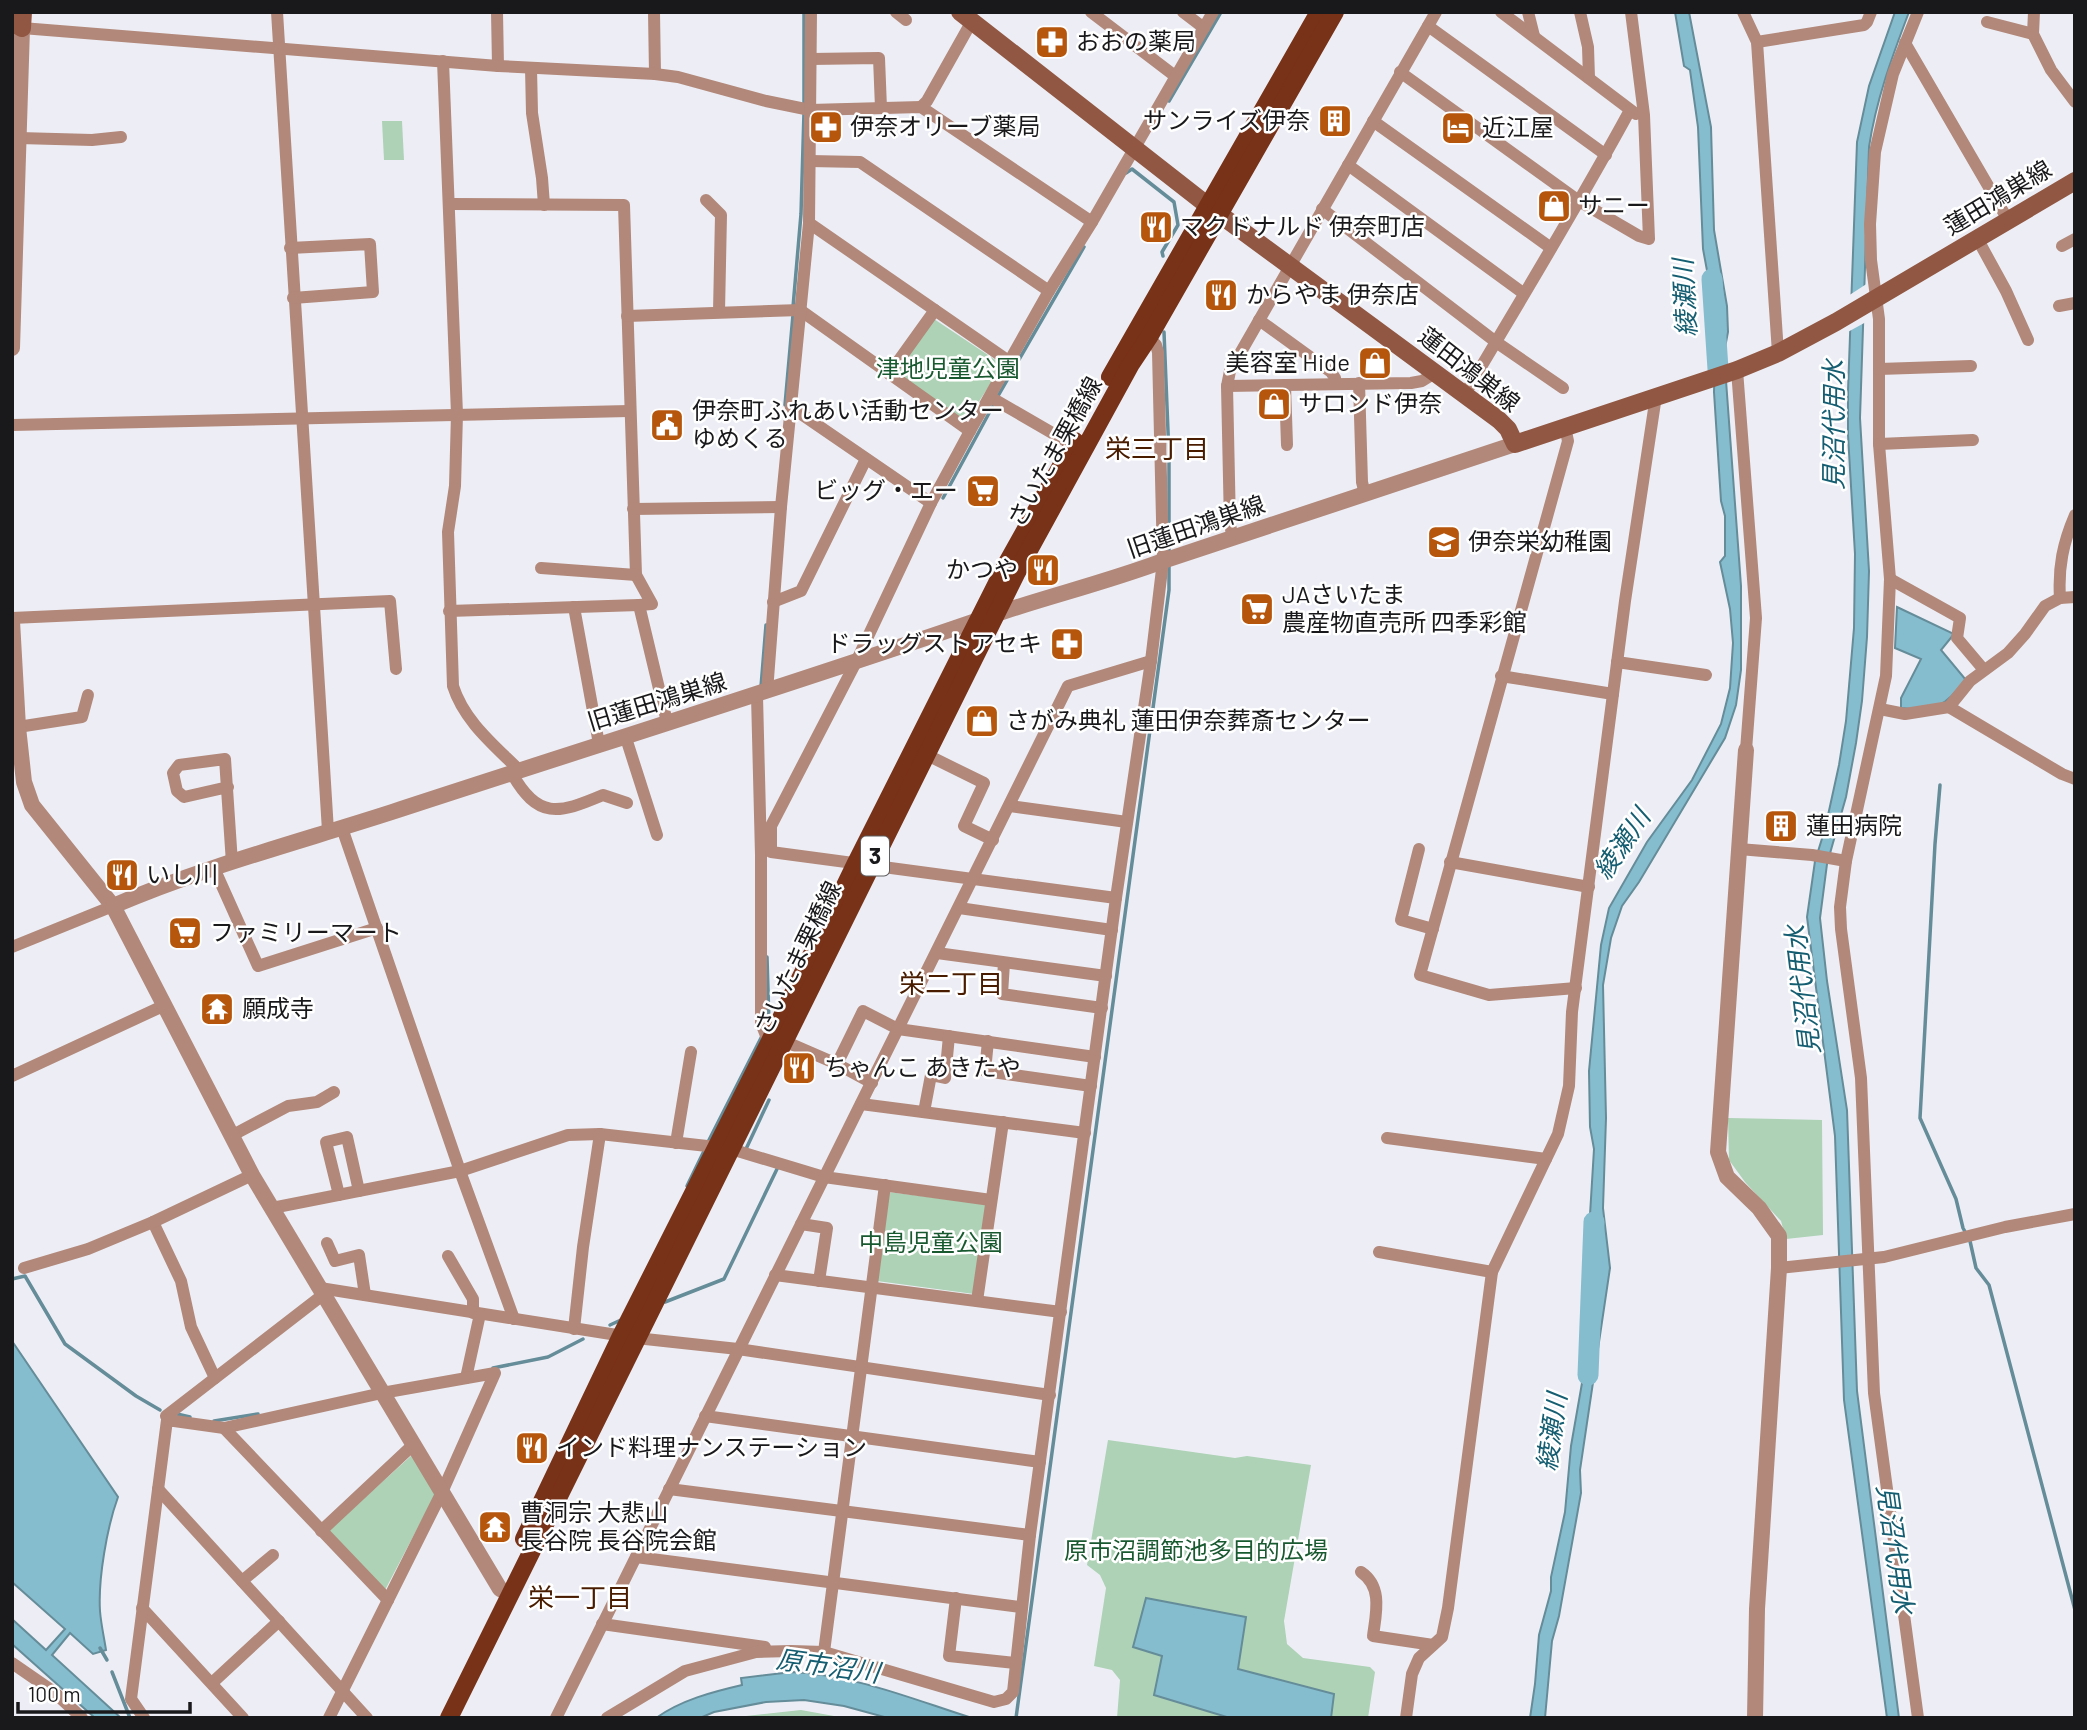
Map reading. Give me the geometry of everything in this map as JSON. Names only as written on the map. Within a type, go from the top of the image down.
[{"type":"main road","name":"さいたま栗橋線","points":[[449,1718],[505,1592],[629,1337],[734,1151],[776,1042],[862,866],[1016,574],[1131,364],[1149,337],[1213,210],[1319,12]]},
{"type":"main road","name":"さいたま栗橋線","points":[[921,751],[977,621],[1073,445],[1335,12]]},
{"type":"main road","name":"蓮田鴻巣線","points":[[970,15],[1213,210],[1465,394],[1508,429],[1515,444],[1779,353],[2075,181]]},
{"type":"main road","name":"さいたま栗橋線","points":[[435,1718],[505,1592]]},
{"type":"street","points":[[277,12],[313,606],[335,829],[377,928],[514,1319]]},
{"type":"street","points":[[497,12],[498,66]]},
{"type":"street","points":[[654,12],[655,74]]},
{"type":"street","points":[[811,12],[809,223],[762,694],[766,841],[761,1023],[776,1042],[837,1064],[872,1083]]},
{"type":"street","points":[[1091,12],[1175,76]]},
{"type":"street","points":[[1183,12],[1204,28]]},
{"type":"street","points":[[1116,898],[771,852],[766,841],[771,826],[856,662],[931,503],[1049,291],[1092,222],[1213,12]]},
{"type":"street","points":[[1233,538],[1230,525],[1227,386],[1230,371],[1436,12]]},
{"type":"street","points":[[1501,12],[1630,110],[1644,115]]},
{"type":"street","points":[[1528,12],[1534,36]]},
{"type":"street","points":[[1580,12],[1588,47],[1589,78]]},
{"type":"street","points":[[1400,72],[1579,201],[1639,236],[1649,239],[1644,115],[1631,12]]},
{"type":"street","points":[[1743,12],[1757,42],[1779,353]]},
{"type":"street","points":[[1757,42],[1864,25],[1871,12]]},
{"type":"street","points":[[1918,12],[1893,74],[1875,152],[1870,224],[1871,260],[1877,298],[1879,444],[1890,579],[1886,676],[1880,709],[1840,860],[1841,929],[1861,1078],[1863,1259],[1871,1362],[1918,1718]]},
{"type":"street","points":[[2034,12],[2033,34],[2050,70],[2075,102]]},
{"type":"street","points":[[920,107],[927,101],[970,15]]},
{"type":"street","points":[[12,348],[14,216],[19,138],[19,21],[279,48],[498,66],[655,74],[678,77],[810,110],[920,107],[1092,222]]},
{"type":"street","points":[[1987,22],[2033,34]]},
{"type":"street","points":[[1427,26],[1606,155]]},
{"type":"street","points":[[1905,43],[2008,220]]},
{"type":"street","points":[[811,59],[879,58],[881,108]]},
{"type":"street","points":[[443,61],[457,414],[455,486],[448,531],[453,686],[457,701],[475,726],[515,771],[524,794],[551,810],[572,808],[603,795],[627,803]]},
{"type":"street","points":[[531,68],[531,113],[544,205]]},
{"type":"street","points":[[1465,394],[1630,110]]},
{"type":"street","points":[[1373,121],[1551,248]]},
{"type":"street","points":[[19,138],[92,140],[121,137]]},
{"type":"street","points":[[810,161],[860,162],[1049,291]]},
{"type":"street","points":[[1348,165],[1523,293]]},
{"type":"street","points":[[706,200],[721,215],[719,312]]},
{"type":"street","points":[[449,611],[652,604],[636,575],[624,205],[450,204]]},
{"type":"street","points":[[1322,209],[1496,342],[1563,388]]},
{"type":"street","points":[[809,223],[1010,362]]},
{"type":"street","points":[[1977,238],[2006,291],[2028,340]]},
{"type":"street","points":[[2062,246],[2075,239]]},
{"type":"street","points":[[290,248],[370,244],[373,292],[293,298]]},
{"type":"street","points":[[2059,306],[2075,303]]},
{"type":"street","points":[[627,316],[800,310],[970,431]]},
{"type":"street","points":[[890,374],[935,310]]},
{"type":"street","points":[[1259,320],[1331,372],[1336,384]]},
{"type":"street","points":[[607,1718],[685,1671],[756,1652],[824,1652],[994,1702],[1006,1699],[1013,1692],[1020,1607],[1116,898],[1169,559],[1158,352],[1149,337]]},
{"type":"street","points":[[1879,369],[1972,366]]},
{"type":"street","points":[[1735,370],[1756,618],[1718,1152],[1727,1177],[1759,1208],[1779,1236],[1757,1595],[1755,1718]]},
{"type":"street","points":[[1227,386],[1411,383],[1422,381],[1435,373]]},
{"type":"street","points":[[1359,383],[1362,482],[1365,494]]},
{"type":"street","points":[[1285,385],[1287,445]]},
{"type":"street","points":[[1406,1718],[1412,1674],[1419,1658],[1441,1637],[1448,1608],[1492,1272],[1558,1134],[1569,1086],[1571,1023],[1617,662],[1656,396]]},
{"type":"street","points":[[990,397],[1073,445]]},
{"type":"street","points":[[791,407],[931,503]]},
{"type":"street","points":[[12,425],[629,411]]},
{"type":"street","points":[[1565,427],[1568,441],[1420,975],[1489,995],[1576,988]]},
{"type":"street","points":[[1879,444],[1973,440]]},
{"type":"street","name":"旧蓮田鴻巣線","points":[[113,905],[145,891],[625,735],[762,694],[996,614],[1114,580],[1169,559],[1515,444]]},
{"type":"street","points":[[773,602],[801,591],[866,459]]},
{"type":"street","points":[[633,509],[780,507]]},
{"type":"street","points":[[2060,598],[2058,572],[2064,541],[2075,515]]},
{"type":"street","points":[[541,568],[636,575]]},
{"type":"street","points":[[1890,579],[1960,618],[1957,638],[1984,670]]},
{"type":"street","points":[[1949,707],[1970,681],[2008,653],[2045,607],[2060,598],[2075,597]]},
{"type":"street","points":[[396,669],[390,601],[12,619],[18,727],[17,767],[32,805],[113,905],[252,1175],[380,1391],[505,1592]]},
{"type":"street","points":[[639,605],[667,722]]},
{"type":"street","points":[[574,607],[599,744]]},
{"type":"street","points":[[556,1718],[1068,686],[1151,661]]},
{"type":"street","points":[[1617,662],[1706,675]]},
{"type":"street","points":[[1502,676],[1613,694]]},
{"type":"street","points":[[18,727],[82,717],[88,695]]},
{"type":"street","points":[[1880,709],[1905,714],[1949,707],[2062,774],[2075,779]]},
{"type":"street","points":[[625,735],[657,835]]},
{"type":"street","points":[[921,751],[984,783],[964,826],[993,840]]},
{"type":"street","points":[[228,787],[184,797],[177,791],[173,773],[178,765],[225,759],[228,787],[232,863]]},
{"type":"street","points":[[1010,806],[1127,822]]},
{"type":"street","points":[[1419,849],[1401,920],[1433,929]]},
{"type":"street","points":[[1739,849],[1840,860]]},
{"type":"street","points":[[1450,862],[1589,887]]},
{"type":"street","points":[[214,869],[258,966],[377,928]]},
{"type":"street","points":[[12,947],[113,905]]},
{"type":"street","points":[[959,908],[1112,930]]},
{"type":"street","points":[[937,953],[1106,976]]},
{"type":"street","points":[[1004,962],[1002,994],[1102,1008]]},
{"type":"street","points":[[12,1076],[163,1006]]},
{"type":"street","points":[[837,1064],[863,1011],[898,1029],[1095,1057]]},
{"type":"street","points":[[924,1112],[930,1075],[945,1078],[949,1036]]},
{"type":"street","points":[[988,1041],[985,1071],[1091,1086]]},
{"type":"street","points":[[676,1143],[691,1052]]},
{"type":"street","points":[[232,1136],[288,1106],[317,1102],[334,1092]]},
{"type":"street","points":[[861,1104],[1085,1133]]},
{"type":"street","points":[[977,1301],[1003,1122]]},
{"type":"street","points":[[575,1329],[583,1247],[600,1134]]},
{"type":"street","points":[[272,1208],[460,1171],[568,1135],[600,1134],[734,1151],[824,1177],[991,1200]]},
{"type":"street","points":[[339,1195],[326,1142],[346,1137],[359,1191]]},
{"type":"street","points":[[1387,1138],[1546,1159]]},
{"type":"street","points":[[23,1268],[88,1249],[153,1222],[252,1175]]},
{"type":"street","points":[[824,1652],[885,1185]]},
{"type":"street","points":[[1779,1268],[1884,1257],[2005,1227],[2075,1214]]},
{"type":"street","points":[[153,1222],[181,1281],[191,1327],[215,1378]]},
{"type":"street","points":[[800,1224],[827,1228],[819,1281]]},
{"type":"street","points":[[327,1243],[335,1261],[359,1255],[365,1295]]},
{"type":"street","points":[[1379,1252],[1492,1272]]},
{"type":"street","points":[[448,1256],[473,1299],[477,1313],[467,1375]]},
{"type":"street","points":[[775,1275],[1061,1312]]},
{"type":"street","points":[[166,1416],[322,1291],[365,1295],[629,1337],[862,1366],[1050,1395]]},
{"type":"street","points":[[144,1718],[131,1699],[167,1420],[224,1428],[380,1391],[467,1375],[495,1373],[443,1490],[329,1718]]},
{"type":"street","points":[[705,1416],[1040,1462]]},
{"type":"street","points":[[224,1428],[388,1600]]},
{"type":"street","points":[[321,1531],[413,1445]]},
{"type":"street","points":[[158,1489],[368,1718]]},
{"type":"street","points":[[669,1489],[1030,1535]]},
{"type":"street","points":[[242,1581],[273,1555]]},
{"type":"street","points":[[636,1557],[1020,1607]]},
{"type":"street","points":[[1361,1572],[1368,1577],[1378,1597],[1373,1636],[1433,1645]]},
{"type":"street","points":[[956,1598],[949,1656],[1015,1663]]},
{"type":"street","points":[[142,1608],[243,1718]]},
{"type":"street","points":[[212,1683],[279,1621]]},
{"type":"street","points":[[602,1624],[791,1651]]},
{"type":"street","points":[[12,1663],[45,1685],[82,1718]]},
{"type":"green space","points":[[382,121],[402,121],[404,160],[384,160]]},
{"type":"green space","name":"津地児童公園","points":[[931,317],[1003,365],[966,421],[893,373]]},
{"type":"green space","points":[[1728,1118],[1822,1120],[1823,1235],[1786,1239],[1781,1221],[1729,1160]]},
{"type":"green space","name":"中島児童公園","points":[[888,1192],[986,1204],[974,1294],[877,1281]]},
{"type":"green space","name":"原市沼調節池多目的広場","points":[[1108,1440],[1235,1458],[1247,1456],[1311,1465],[1284,1621],[1287,1644],[1303,1658],[1370,1667],[1375,1672],[1368,1718],[1117,1718],[1120,1680],[1112,1670],[1094,1666],[1106,1588],[1100,1575],[1087,1565]]},
{"type":"green space","points":[[412,1455],[437,1491],[384,1592],[327,1532]]},
{"type":"green space","points":[[801,1710],[845,1718],[742,1718],[746,1716]]},
{"type":"water","points":[[1675,12],[1689,12],[1711,127],[1714,230],[1727,306],[1728,332],[1724,353],[1741,586],[1741,670],[1736,705],[1725,738],[1622,906],[1611,938],[1603,985],[1606,1118],[1603,1208],[1610,1268],[1580,1470],[1581,1493],[1552,1641],[1545,1718],[1530,1718],[1539,1635],[1551,1591],[1551,1577],[1565,1512],[1571,1446],[1592,1326],[1594,1291],[1590,1215],[1594,1149],[1590,1127],[1589,1071],[1601,945],[1609,908],[1647,842],[1692,780],[1721,724],[1730,688],[1733,643],[1730,609],[1720,562],[1725,556],[1725,516],[1721,501],[1714,392],[1716,319],[1703,249],[1698,127],[1690,70],[1684,66]]},
{"type":"water","points":[[1895,12],[1909,12],[1880,95],[1869,147],[1860,418],[1869,571],[1862,701],[1846,797],[1827,864],[1820,918],[1847,1110],[1857,1391],[1899,1718],[1887,1718],[1844,1400],[1835,1136],[1807,917],[1815,861],[1839,765],[1846,721],[1854,628],[1855,554],[1848,391],[1857,142],[1869,86]]},
{"type":"water","points":[[1897,607],[1954,634],[1941,650],[1966,680],[1952,696],[1932,708],[1901,708],[1901,698],[1921,659],[1895,648]]},
{"type":"water","points":[[12,1341],[118,1497],[107,1538],[100,1584],[100,1611],[106,1650],[93,1654],[70,1633],[52,1655],[121,1718],[95,1718],[12,1644],[12,1619],[46,1650],[65,1629],[12,1582]]},
{"type":"water","points":[[1146,1598],[1246,1617],[1238,1669],[1334,1694],[1331,1718],[1230,1718],[1154,1695],[1162,1656],[1133,1647]]},
{"type":"water","points":[[792,1672],[861,1683],[972,1718],[888,1718],[844,1706],[804,1700],[766,1702],[714,1712],[700,1718],[656,1718],[686,1701],[742,1685],[741,1678]]},
{"type":"pier","points":[[1868,283],[1866,322],[1846,333],[1848,296]]},
{"type":"waterway","points":[[804,12],[804,105]]},
{"type":"waterway","points":[[1169,101],[1221,12]]},
{"type":"waterway","points":[[793,307],[801,214],[804,112]]},
{"type":"waterway","points":[[1126,173],[1132,169],[1174,202],[1178,225],[1162,252],[1163,256]]},
{"type":"waterway","points":[[998,396],[1084,247]]},
{"type":"waterway","name":"綾瀬川","points":[[1712,279],[1718,369]]},
{"type":"waterway","points":[[785,405],[793,315]]},
{"type":"waterway","points":[[1164,332],[1169,456],[1169,554]]},
{"type":"waterway","points":[[943,498],[994,404]]},
{"type":"waterway","points":[[1016,1718],[1169,590],[1169,565]]},
{"type":"waterway","points":[[761,687],[766,625]]},
{"type":"waterway","points":[[1940,785],[1920,1118],[1956,1199],[1976,1268],[1989,1285],[2075,1610]]},
{"type":"waterway","points":[[767,957],[767,1026]]},
{"type":"waterway","points":[[708,1142],[762,1036]]},
{"type":"waterway","points":[[746,1149],[769,1100]]},
{"type":"waterway","points":[[687,1186],[705,1149]]},
{"type":"waterway","points":[[665,1302],[724,1279],[777,1169]]},
{"type":"waterway","name":"綾瀬川","points":[[1588,1375],[1594,1222]]},
{"type":"waterway","points":[[12,1279],[25,1276],[65,1344],[136,1396],[160,1410]]},
{"type":"waterway","points":[[610,1325],[623,1319]]},
{"type":"waterway","points":[[493,1368],[548,1357],[583,1339]]},
{"type":"waterway","points":[[177,1414],[190,1417]]},
{"type":"waterway","points":[[214,1421],[258,1414]]},
{"type":"waterway","points":[[100,1648],[107,1660]]},
{"type":"waterway","points":[[112,1672],[130,1718]]},
{"type":"place","name":"おおの薬局","points":[[1052,42]]},
{"type":"place","name":"サンライズ伊奈","points":[[1335,121]]},
{"type":"place","name":"伊奈オリーブ薬局","points":[[826,127]]},
{"type":"place","name":"近江屋","points":[[1458,128]]},
{"type":"place","name":"サニー","points":[[1554,206]]},
{"type":"place","name":"マクドナルド 伊奈町店","points":[[1156,227]]},
{"type":"place","name":"からやま 伊奈店","points":[[1221,295]]},
{"type":"place","name":"美容室 Hide","points":[[1375,363]]},
{"type":"place","name":"サロンド伊奈","points":[[1274,404]]},
{"type":"place","name":"伊奈町ふれあい活動センター ゆめくる","points":[[667,425]]},
{"type":"place","name":"ビッグ・エー","points":[[983,491]]},
{"type":"place","name":"伊奈栄幼稚園","points":[[1444,542]]},
{"type":"place","name":"かつや","points":[[1043,570]]},
{"type":"place","name":"JAさいたま 農産物直売所 四季彩館","points":[[1257,609]]},
{"type":"place","name":"ドラッグストアセキ","points":[[1067,644]]},
{"type":"place","name":"さがみ典礼 蓮田伊奈葬斎センター","points":[[982,721]]},
{"type":"place","name":"蓮田病院","points":[[1781,826]]},
{"type":"place","name":"いし川","points":[[122,875]]},
{"type":"place","name":"ファミリーマート","points":[[185,933]]},
{"type":"place","name":"願成寺","points":[[217,1009]]},
{"type":"place","name":"ちゃんこ あきたや","points":[[799,1068]]},
{"type":"place","name":"インド料理ナンステーション","points":[[532,1448]]},
{"type":"place","name":"曹洞宗 大悲山 長谷院 長谷院会館","points":[[495,1527]]},
{"type":"district","name":"栄三丁目","points":[[1157,449]]},
{"type":"district","name":"栄二丁目","points":[[951,984]]},
{"type":"district","name":"栄一丁目","points":[[580,1598]]},
{"type":"water label","name":"見沼代用水","points":[[1834,425]]},
{"type":"water label","name":"見沼代用水","points":[[1803,990]]},
{"type":"water label","name":"見沼代用水","points":[[1895,1549]]},
{"type":"water label","name":"原市沼川","points":[[828,1666]]}]
